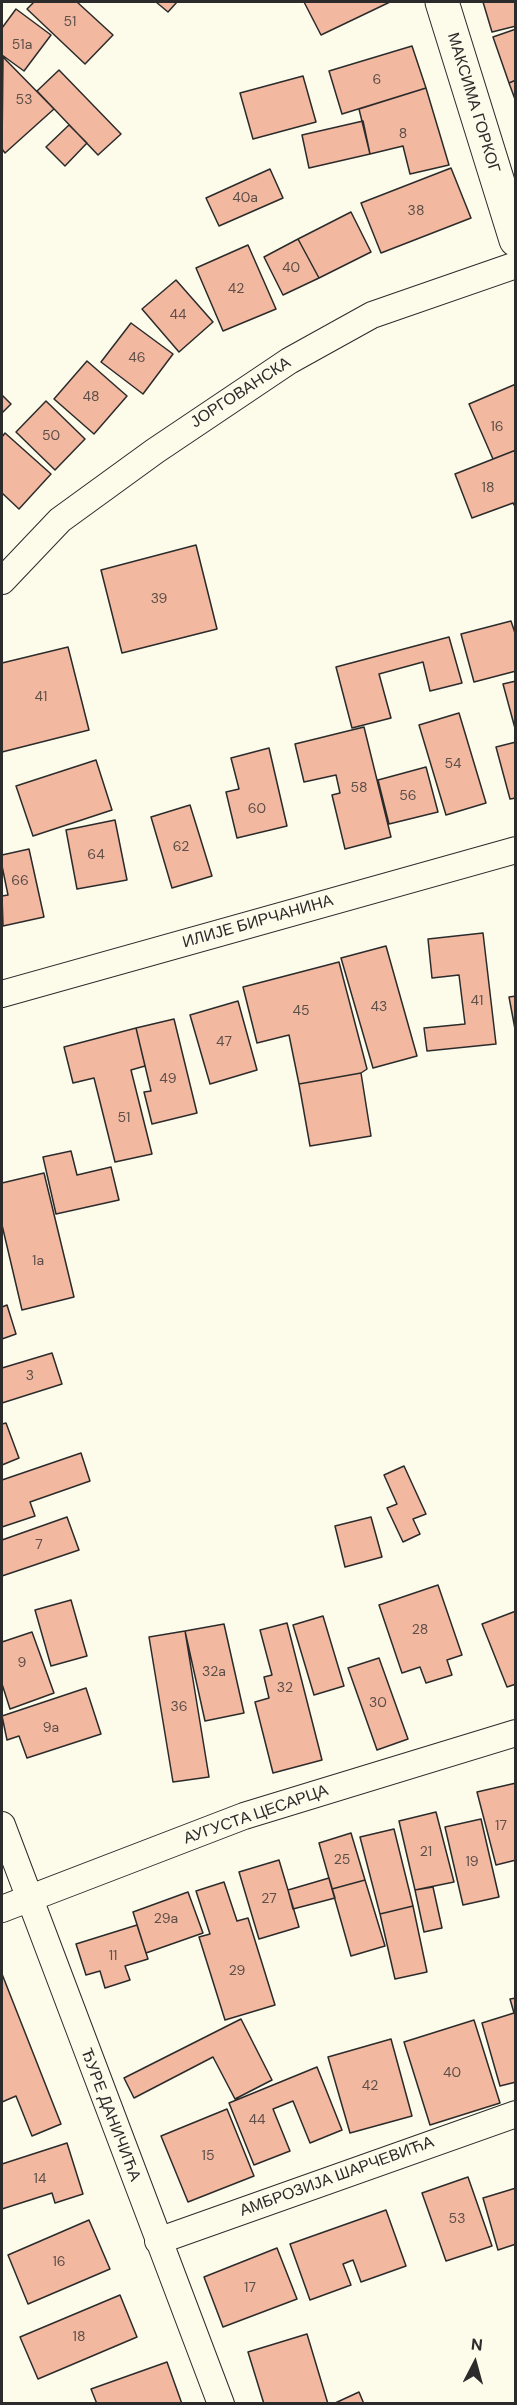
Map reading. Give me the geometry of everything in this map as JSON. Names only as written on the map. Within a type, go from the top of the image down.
[{"type":"street","name":"МАКСИМА ГОРКОГ","points":[[442,2],[516,240]]},
{"type":"street","name":"ЈОРГОВАНСКА","points":[[2,581],[60,520],[174,437],[289,361],[372,315],[516,265]]},
{"type":"street","name":"ИЛИЈЕ БИРЧАНИНА","points":[[2,994],[516,850]]},
{"type":"street","name":"АУГУСТА ЦЕСАРЦА","points":[[2,1909],[244,1816],[516,1733]]},
{"type":"street","name":"ЂУРЕ ДАНИЧИЋА","points":[[2,1825],[28,1900],[221,2403]]},
{"type":"street","name":"АМБРОЗИЈА ШАРЧЕВИЋА","points":[[158,2241],[516,2114]]},
{"type":"building","points":[[34,2],[77,2],[113,35],[85,64],[27,9]]},
{"type":"building","points":[[156,2],[177,2],[168,12]]},
{"type":"building","points":[[304,2],[390,2],[321,35]]},
{"type":"building","points":[[483,2],[516,2],[516,26],[492,32]]},
{"type":"building","points":[[16,9],[51,35],[24,71],[2,55],[2,28]]},
{"type":"building","points":[[516,29],[516,80],[509,83],[493,37]]},
{"type":"building","points":[[412,46],[426,88],[342,114],[329,71]]},
{"type":"building","points":[[3,57],[54,109],[5,153],[2,149]]},
{"type":"building","points":[[59,70],[121,134],[98,155],[37,91]]},
{"type":"building","points":[[303,76],[316,122],[253,139],[240,93]]},
{"type":"building","points":[[516,80],[516,102],[509,83]]},
{"type":"building","points":[[426,88],[449,165],[410,174],[403,146],[370,154],[359,109]]},
{"type":"building","points":[[363,121],[370,154],[309,168],[302,135]]},
{"type":"building","points":[[69,125],[87,143],[65,166],[46,147]]},
{"type":"building","points":[[451,168],[471,218],[381,253],[361,203]]},
{"type":"building","points":[[270,169],[283,198],[219,226],[206,198]]},
{"type":"building","points":[[351,212],[371,252],[319,278],[298,239]]},
{"type":"building","points":[[298,239],[319,278],[283,295],[264,257]]},
{"type":"building","points":[[248,245],[276,309],[223,331],[196,268]]},
{"type":"building","points":[[176,280],[213,322],[179,352],[142,309]]},
{"type":"building","points":[[131,323],[173,354],[143,394],[101,362]]},
{"type":"building","points":[[87,361],[127,396],[94,434],[54,399]]},
{"type":"building","points":[[516,384],[516,450],[493,459],[469,404]]},
{"type":"building","points":[[2,395],[11,404],[2,413]]},
{"type":"building","points":[[46,401],[85,439],[55,470],[16,432]]},
{"type":"building","points":[[5,433],[51,474],[19,509],[2,493],[2,437]]},
{"type":"building","points":[[516,450],[516,508],[513,503],[472,518],[455,474]]},
{"type":"building","points":[[196,545],[217,629],[122,653],[101,570]]},
{"type":"building","points":[[511,621],[516,636],[516,671],[474,682],[461,634]]},
{"type":"building","points":[[449,637],[462,683],[430,691],[423,662],[379,674],[391,718],[352,728],[336,667]]},
{"type":"building","points":[[68,647],[89,730],[2,752],[2,663]]},
{"type":"building","points":[[516,681],[516,732],[503,684]]},
{"type":"building","points":[[459,713],[486,803],[446,815],[419,725]]},
{"type":"building","points":[[364,727],[391,837],[345,849],[332,795],[340,793],[336,775],[304,782],[295,744]]},
{"type":"building","points":[[516,742],[516,798],[510,799],[496,747]]},
{"type":"building","points":[[269,748],[287,826],[237,838],[226,792],[239,789],[231,758]]},
{"type":"building","points":[[96,760],[112,810],[33,836],[16,786]]},
{"type":"building","points":[[426,767],[438,812],[389,824],[378,780]]},
{"type":"building","points":[[190,805],[212,876],[172,888],[151,817]]},
{"type":"building","points":[[115,820],[127,880],[77,889],[66,830]]},
{"type":"building","points":[[29,849],[44,917],[3,926],[2,896],[8,895],[2,855]]},
{"type":"building","points":[[483,933],[496,1044],[427,1051],[424,1028],[465,1024],[459,975],[432,978],[428,939]]},
{"type":"building","points":[[386,946],[417,1056],[373,1068],[341,958]]},
{"type":"building","points":[[339,962],[367,1069],[361,1073],[299,1084],[289,1035],[257,1043],[243,987]]},
{"type":"building","points":[[516,996],[516,1029],[515,1029],[509,997]]},
{"type":"building","points":[[238,1001],[257,1070],[210,1084],[190,1015]]},
{"type":"building","points":[[174,1019],[197,1113],[152,1124],[144,1092],[151,1091],[136,1028]]},
{"type":"building","points":[[136,1028],[145,1066],[131,1070],[152,1154],[115,1162],[94,1078],[73,1083],[64,1047]]},
{"type":"building","points":[[361,1073],[371,1136],[310,1146],[299,1084]]},
{"type":"building","points":[[71,1151],[77,1175],[111,1167],[119,1200],[56,1214],[43,1157]]},
{"type":"building","points":[[44,1173],[74,1297],[22,1310],[2,1225],[2,1183]]},
{"type":"building","points":[[7,1305],[16,1334],[2,1339],[2,1307]]},
{"type":"building","points":[[52,1353],[62,1384],[2,1403],[2,1368]]},
{"type":"building","points":[[6,1423],[19,1458],[2,1465],[2,1424]]},
{"type":"building","points":[[81,1453],[90,1481],[30,1502],[35,1516],[2,1527],[2,1480]]},
{"type":"building","points":[[404,1466],[426,1514],[413,1519],[420,1534],[403,1542],[387,1508],[397,1504],[384,1475]]},
{"type":"building","points":[[67,1517],[79,1550],[2,1576],[2,1540]]},
{"type":"building","points":[[371,1517],[382,1557],[345,1567],[335,1526]]},
{"type":"building","points":[[438,1585],[462,1655],[447,1660],[452,1675],[426,1683],[420,1667],[402,1673],[379,1605]]},
{"type":"building","points":[[71,1600],[87,1656],[51,1666],[35,1610]]},
{"type":"building","points":[[516,1611],[516,1684],[507,1687],[482,1624]]},
{"type":"building","points":[[323,1616],[344,1686],[314,1695],[293,1625]]},
{"type":"building","points":[[287,1623],[322,1760],[273,1773],[255,1702],[269,1698],[264,1677],[272,1675],[260,1630]]},
{"type":"building","points":[[224,1624],[244,1713],[205,1721],[185,1631]]},
{"type":"building","points":[[185,1631],[209,1777],[173,1782],[149,1637]]},
{"type":"building","points":[[32,1632],[54,1693],[10,1709],[2,1684],[2,1642]]},
{"type":"building","points":[[379,1658],[408,1739],[377,1750],[348,1668]]},
{"type":"building","points":[[86,1688],[101,1734],[27,1758],[19,1736],[7,1740],[2,1716]]},
{"type":"building","points":[[516,1783],[516,1860],[496,1865],[477,1792]]},
{"type":"building","points":[[436,1812],[454,1882],[415,1890],[399,1821]]},
{"type":"building","points":[[481,1819],[499,1897],[463,1905],[445,1827]]},
{"type":"building","points":[[394,1829],[413,1906],[380,1914],[360,1837]]},
{"type":"building","points":[[351,1833],[365,1880],[332,1889],[319,1843]]},
{"type":"building","points":[[279,1860],[299,1927],[259,1939],[239,1872]]},
{"type":"building","points":[[329,1878],[335,1898],[293,1909],[288,1890]]},
{"type":"building","points":[[365,1880],[385,1946],[351,1956],[332,1889]]},
{"type":"building","points":[[224,1882],[237,1921],[248,1918],[275,2005],[225,2020],[199,1937],[210,1934],[196,1891]]},
{"type":"building","points":[[433,1887],[442,1928],[424,1932],[415,1890]]},
{"type":"building","points":[[188,1892],[203,1933],[146,1953],[133,1912]]},
{"type":"building","points":[[413,1906],[427,1972],[395,1979],[380,1914]]},
{"type":"building","points":[[137,1925],[148,1959],[125,1966],[130,1980],[105,1988],[100,1971],[86,1975],[76,1944]]},
{"type":"building","points":[[2,1974],[61,2124],[32,2136],[16,2096],[2,2102]]},
{"type":"building","points":[[516,1998],[516,2082],[500,2086],[482,2023],[514,2013],[510,1999]]},
{"type":"building","points":[[241,2019],[272,2080],[235,2099],[213,2057],[134,2098],[124,2078]]},
{"type":"building","points":[[474,2020],[500,2103],[430,2125],[404,2042]]},
{"type":"building","points":[[391,2039],[412,2116],[350,2133],[328,2057]]},
{"type":"building","points":[[317,2067],[342,2130],[310,2143],[293,2101],[273,2109],[290,2151],[254,2165],[229,2103]]},
{"type":"building","points":[[227,2109],[254,2176],[188,2202],[161,2136]]},
{"type":"building","points":[[67,2143],[83,2194],[55,2203],[52,2193],[2,2209],[2,2164]]},
{"type":"building","points":[[468,2177],[492,2246],[446,2261],[422,2193]]},
{"type":"building","points":[[516,2188],[516,2244],[498,2250],[483,2198]]},
{"type":"building","points":[[386,2210],[406,2266],[361,2282],[353,2260],[343,2264],[351,2285],[310,2300],[290,2244]]},
{"type":"building","points":[[89,2220],[110,2269],[28,2304],[8,2255]]},
{"type":"building","points":[[277,2248],[297,2299],[223,2327],[204,2277]]},
{"type":"building","points":[[120,2295],[137,2337],[38,2379],[20,2337]]},
{"type":"building","points":[[307,2334],[328,2404],[264,2404],[248,2352]]},
{"type":"building","points":[[167,2362],[182,2404],[97,2404],[91,2389]]},
{"type":"building","points":[[359,2392],[364,2404],[333,2404]]}]
